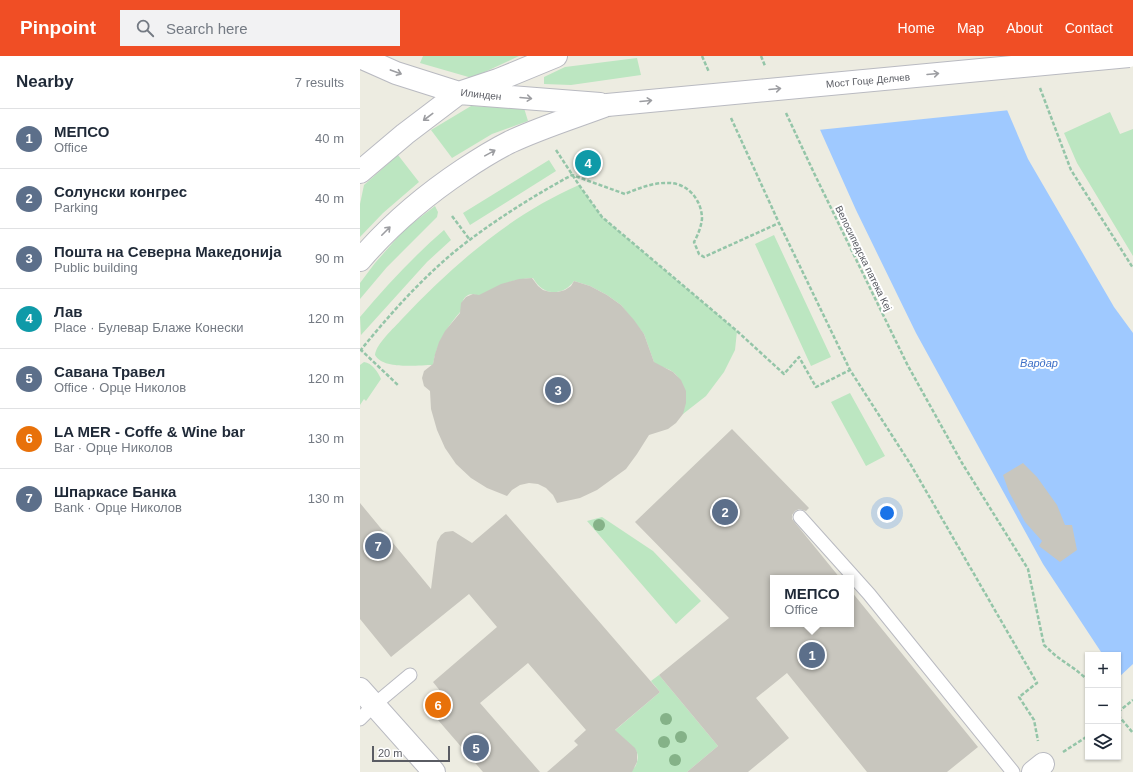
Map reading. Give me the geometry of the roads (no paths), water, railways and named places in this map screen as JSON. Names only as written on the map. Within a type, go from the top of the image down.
[{"type":"street","points":[[360,172],[405,134],[459,93],[498,80],[556,56]]},
{"type":"street","name":"Мост Гоце Делчев","points":[[607,105],[1129,56]]},
{"type":"street","name":"Илинден","points":[[360,57],[396,73],[459,93],[607,105]]},
{"type":"street","points":[[360,260],[385,232],[418,202],[480,159],[533,132],[607,105]]},
{"type":"street","points":[[360,689],[367,712],[434,772]]},
{"type":"lane","points":[[800,517],[853,575]]},
{"type":"lane","points":[[854,576],[870,594],[1013,772]]},
{"type":"lane","points":[[367,712],[410,675]]},
{"type":"water","name":"Вардар","points":[[787,56],[984,56],[1028,159],[1114,307],[1133,333],[1133,693],[1121,679],[1121,652],[1101,652],[1043,564],[916,333],[856,210]]},
{"type":"place","name":"Лав","points":[[588,163]]},
{"type":"place","name":"Пошта на Северна Македонија","points":[[558,390]]},
{"type":"place","name":"Солунски конгрес","points":[[725,512]]},
{"type":"place","name":"Шпаркасе Банка","points":[[378,546]]},
{"type":"place","name":"МЕПСО","points":[[812,655]]},
{"type":"place","name":"LA MER - Coffe & Wine bar","points":[[438,705]]},
{"type":"place","name":"Савана Травел","points":[[476,748]]}]
